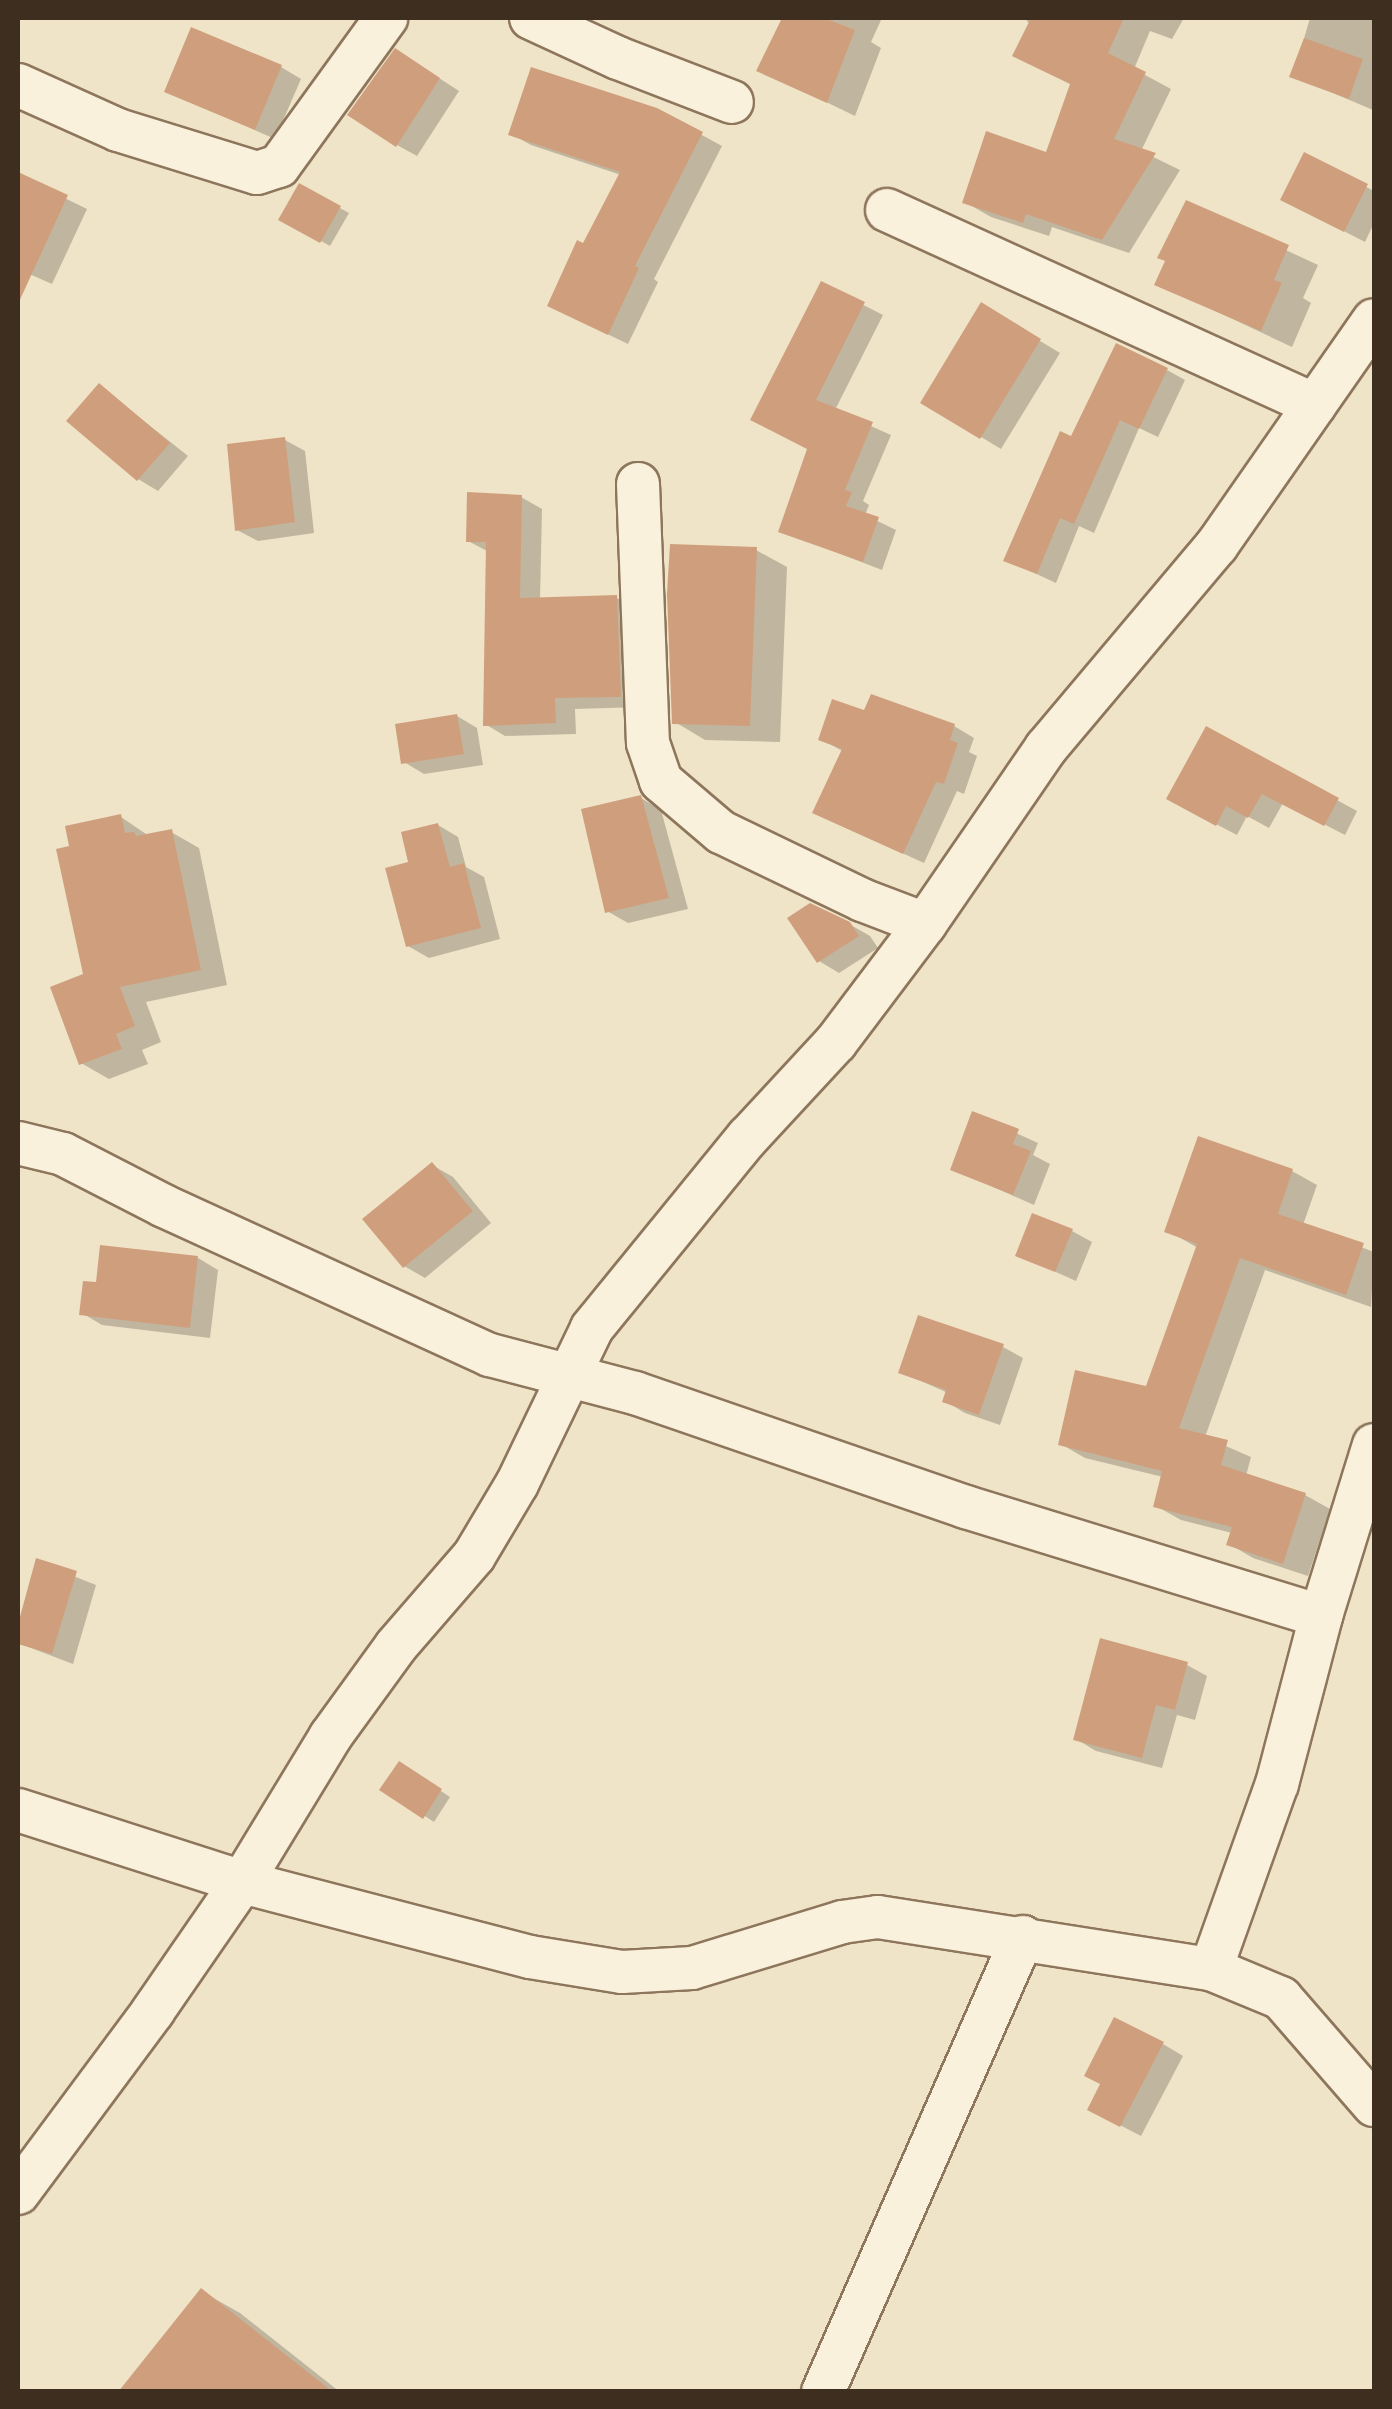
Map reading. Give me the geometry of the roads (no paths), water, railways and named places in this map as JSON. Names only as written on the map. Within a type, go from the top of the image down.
[{"type":"street","points":[[18,85],[118,130],[256,173],[279,166],[386,18]]},
{"type":"street","points":[[531,18],[618,58],[732,102]]},
{"type":"street","points":[[887,210],[1316,405]]},
{"type":"street","points":[[18,2193],[153,2011],[242,1882],[330,1736],[396,1646],[474,1556],[517,1484],[592,1328],[748,1137],[836,1042],[925,924],[1046,748],[1217,545],[1374,320]]},
{"type":"street","points":[[638,484],[648,743],[661,781],[721,832],[862,900],[925,924]]},
{"type":"street","points":[[18,1143],[63,1154],[164,1206],[490,1355],[635,1393],[966,1507],[1321,1616]]},
{"type":"street","points":[[1212,1969],[1277,1784],[1321,1616],[1374,1445]]},
{"type":"street","points":[[18,1810],[242,1882],[530,1957],[622,1972],[692,1968],[842,1922],[878,1917],[1212,1969],[1248,1980],[1281,1998],[1374,2105]]},
{"type":"street","points":[[823,2392],[1022,1937]]}]
